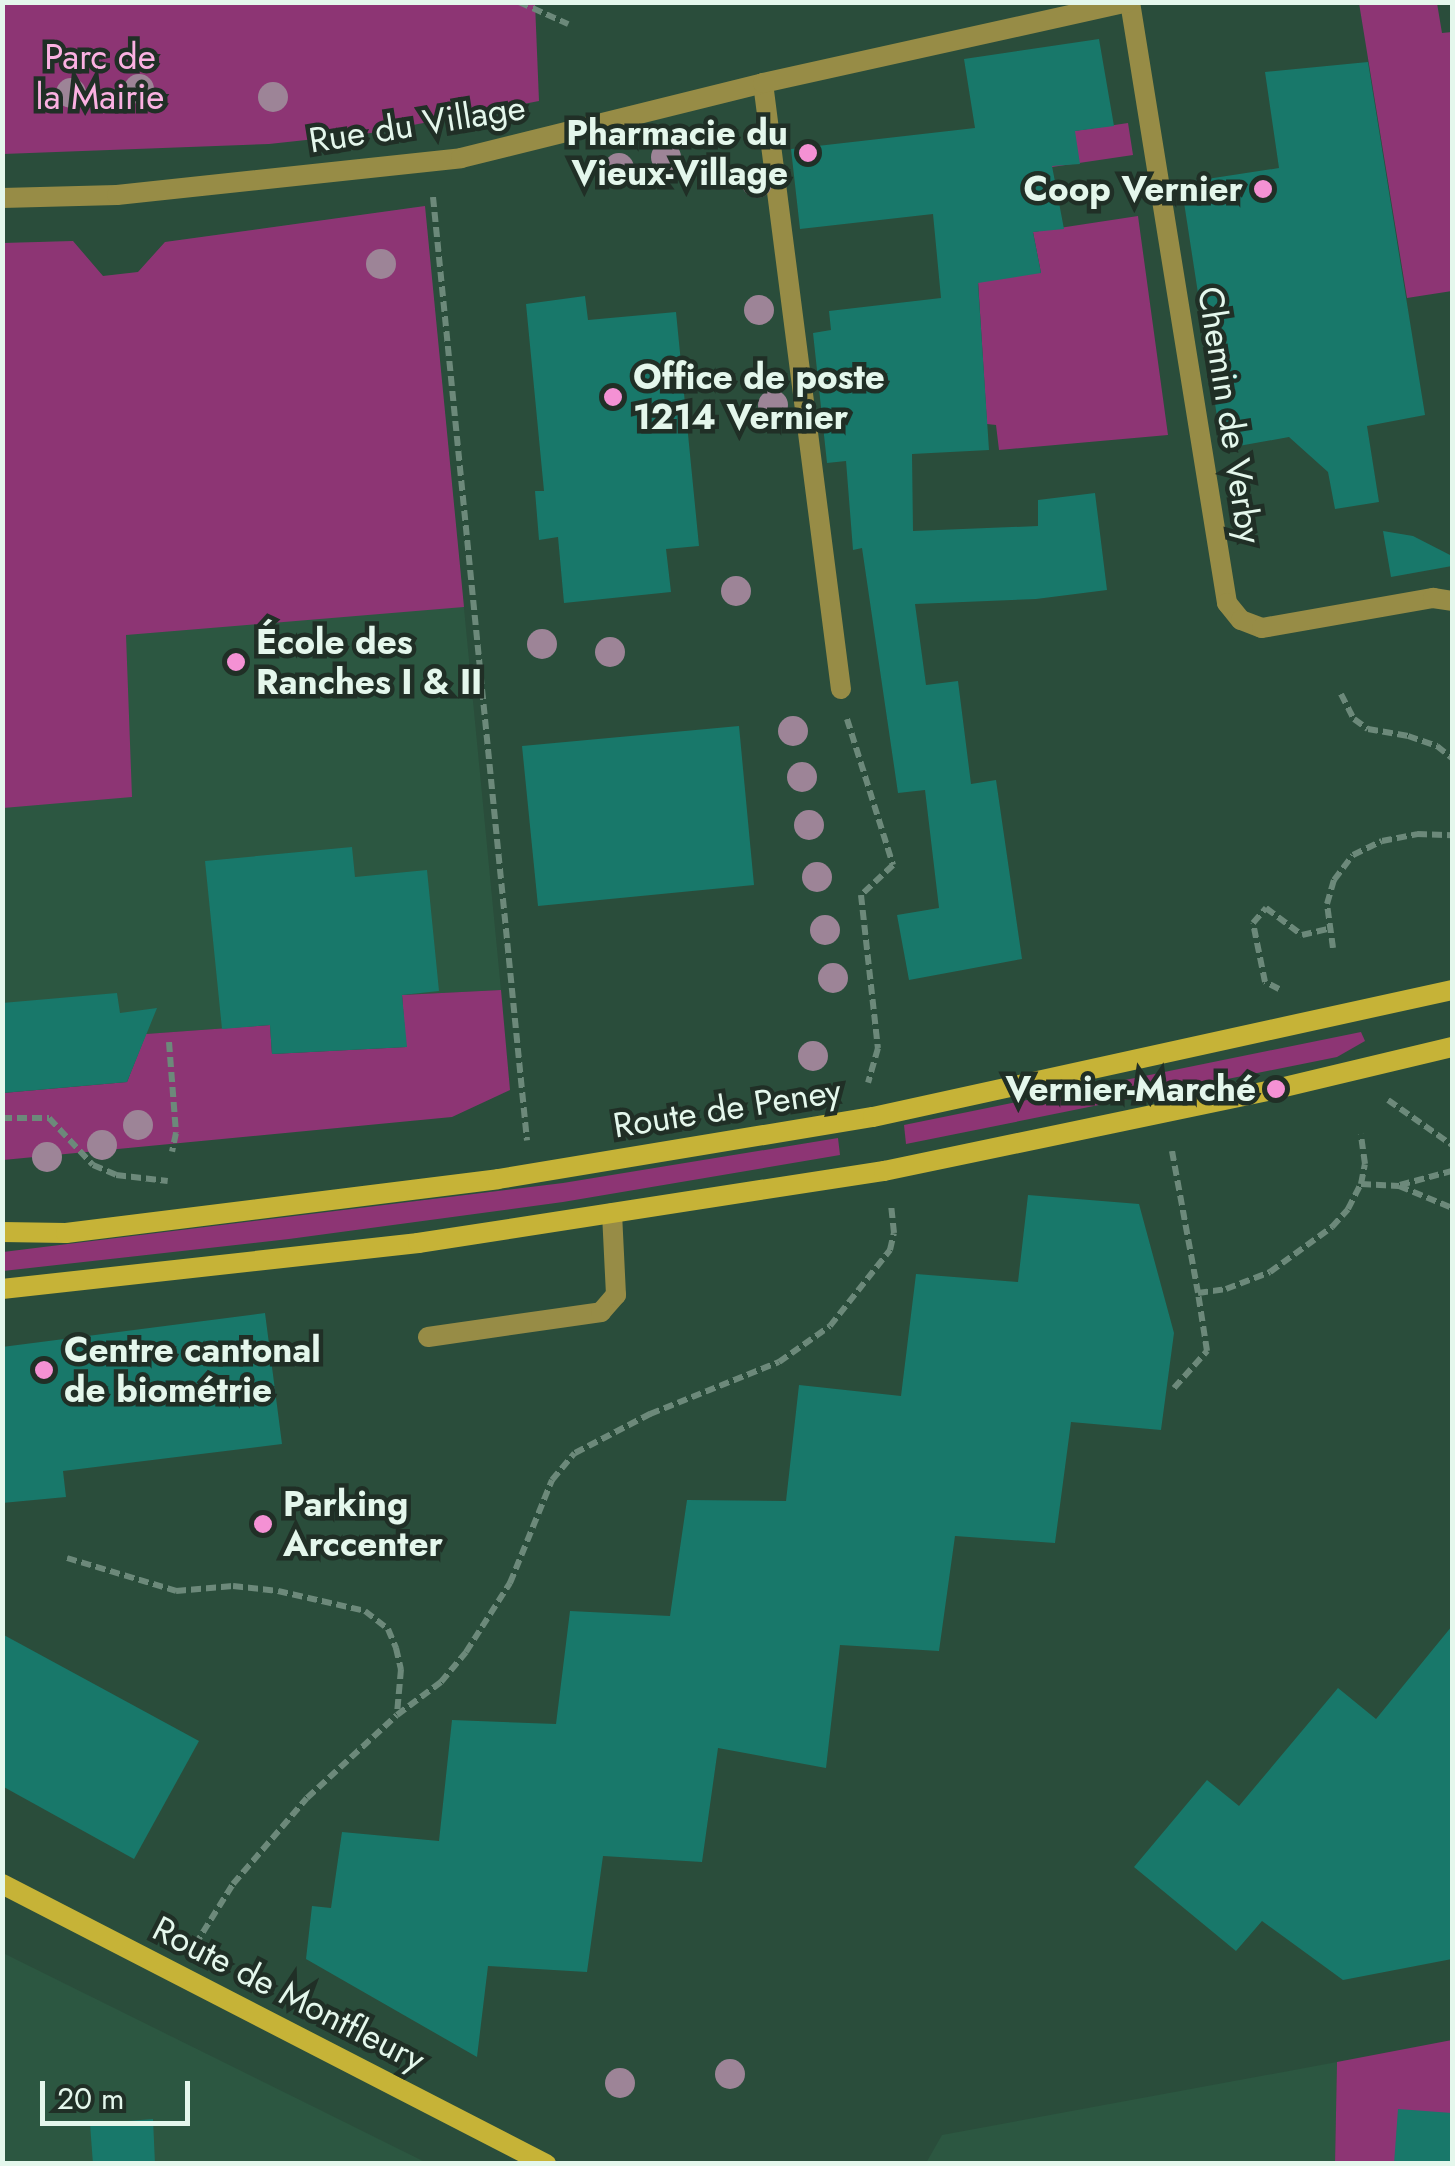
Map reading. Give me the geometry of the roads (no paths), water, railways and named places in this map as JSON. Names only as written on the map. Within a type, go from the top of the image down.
[{"type":"main road","name":"Route de Peney","points":[[2,1232],[66,1233],[498,1179],[814,1126],[1452,990]]},
{"type":"main road","points":[[2,1288],[418,1243],[884,1170],[1276,1090],[1452,1047]]},
{"type":"main road","name":"Route de Montfleury","points":[[2,1884],[546,2164]]},
{"type":"street","name":"Rue du Village","points":[[2,198],[117,196],[461,158],[764,83],[1128,2]]},
{"type":"street","name":"Chemin de Verby","points":[[1128,2],[1227,603],[1242,620],[1262,628],[1433,598],[1452,600]]},
{"type":"street","points":[[764,83],[842,688]]},
{"type":"street","points":[[428,1337],[602,1312],[616,1296],[612,1213]]},
{"type":"place","name":"Pharmacie du Vieux-Village","points":[[808,153]]},
{"type":"place","name":"Coop Vernier","points":[[1263,189]]},
{"type":"place","name":"Office de poste 1214 Vernier","points":[[613,397]]},
{"type":"place","name":"École des Ranches I & II","points":[[236,662]]},
{"type":"place","name":"Vernier-Marché","points":[[1276,1089]]},
{"type":"place","name":"Centre cantonal de biométrie","points":[[44,1370]]},
{"type":"place","name":"Parking Arccenter","points":[[263,1524]]},
{"type":"park label","name":"Parc de la Mairie","points":[[100,77]]}]
